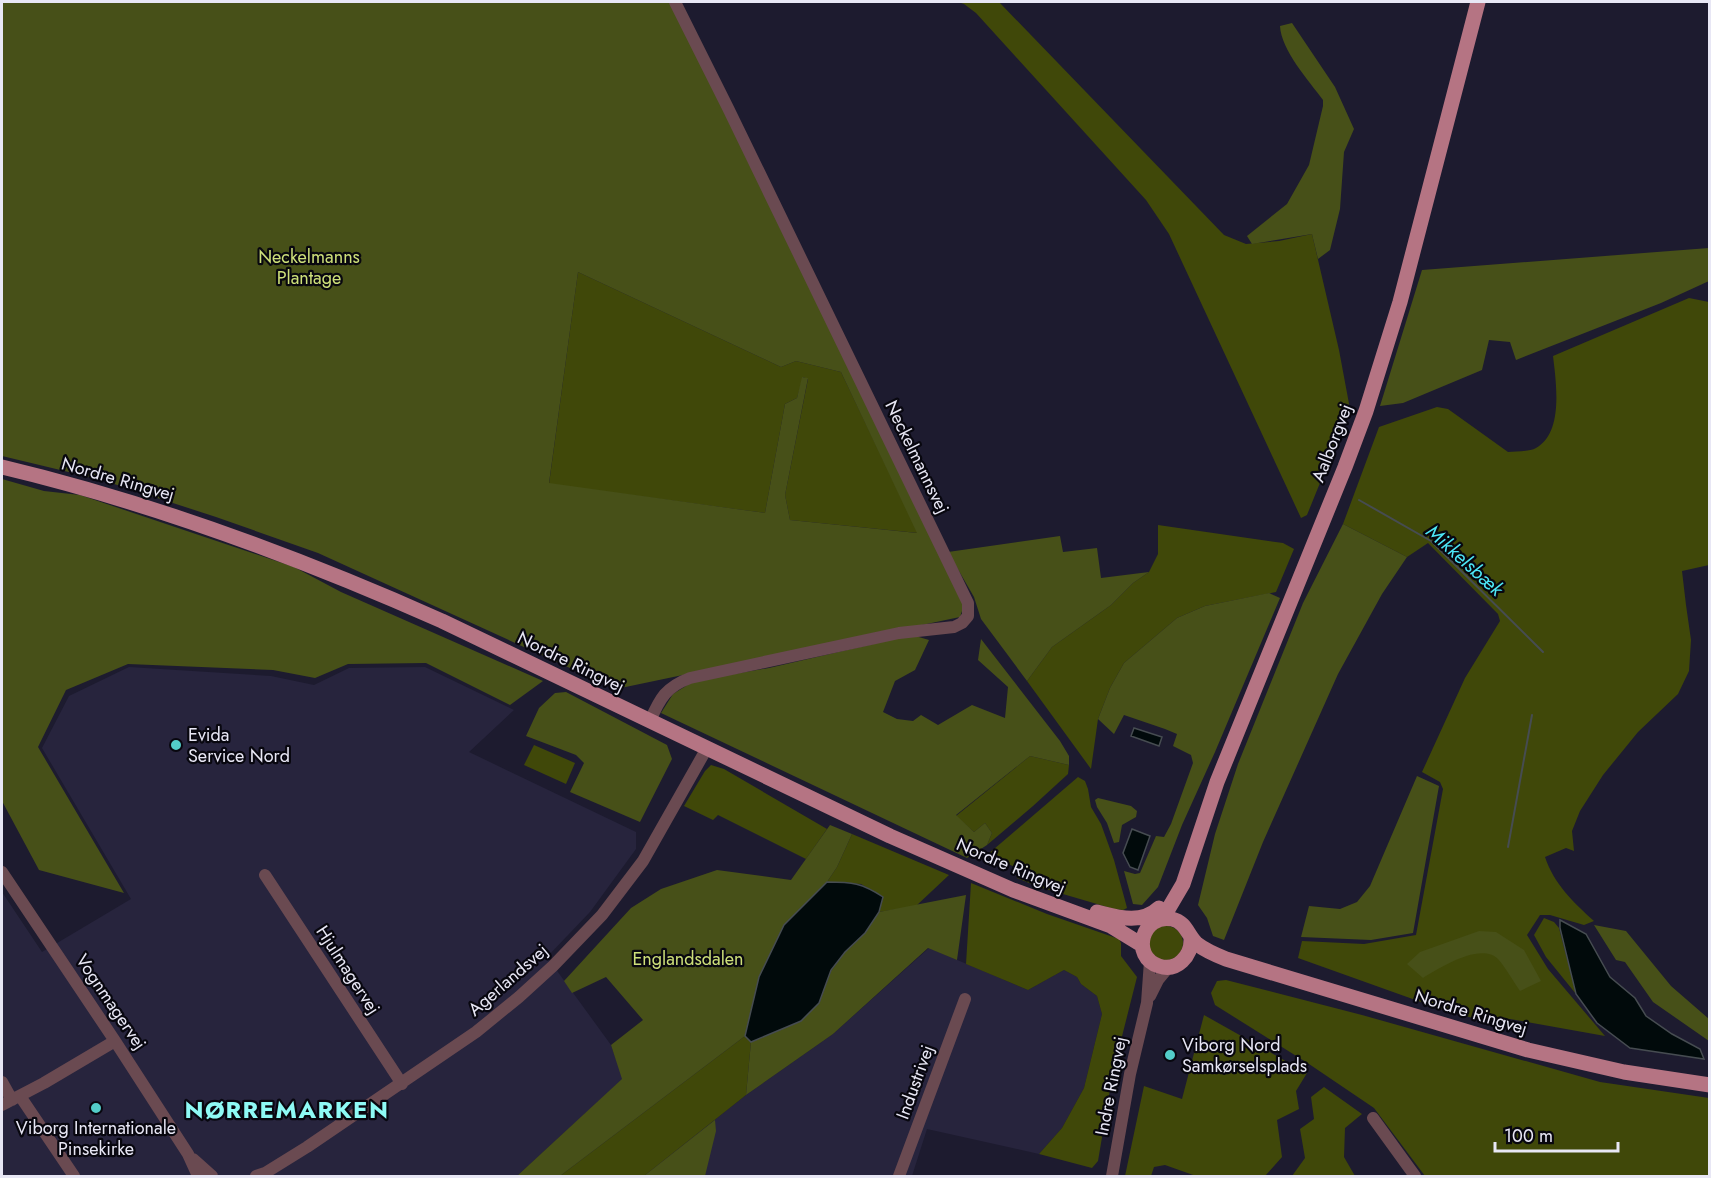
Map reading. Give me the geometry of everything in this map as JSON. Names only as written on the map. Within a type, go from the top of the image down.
[{"type":"main road","name":"Aalborgvej","points":[[1187,932],[1181,907],[1183,884],[1198,833],[1345,467],[1376,379],[1410,267],[1478,2]]},
{"type":"main road","name":"Nordre Ringvej","points":[[2,467],[151,508],[300,560],[442,621],[890,836],[1012,890],[1111,926],[1142,945]]},
{"type":"main road","points":[[1012,890],[1123,918],[1143,917],[1155,912],[1165,902],[1189,841],[1217,782]]},
{"type":"main road","name":"Aalborgvej","points":[[1163,918],[1183,884]]},
{"type":"main road","points":[[1163,918],[1177,921],[1187,932],[1190,949],[1185,959],[1168,968],[1155,965],[1150,961],[1142,945],[1147,928],[1163,918]]},
{"type":"main road","name":"Nordre Ringvej","points":[[1111,926],[1147,928]]},
{"type":"main road","name":"Nordre Ringvej","points":[[1187,932],[1204,950],[1226,959],[1528,1050],[1624,1072],[1710,1085]]},
{"type":"main road","name":"Nordre Ringvej","points":[[1185,959],[1226,959]]},
{"type":"street","name":"Neckelmannsvej","points":[[650,721],[659,701],[667,691],[677,683],[690,678],[899,633],[954,627],[968,616],[968,603],[675,2]]},
{"type":"street","name":"Agerlandsvej","points":[[261,1175],[402,1084],[476,1032],[553,966],[602,915],[643,861],[707,748]]},
{"type":"street","name":"Vognmagervej","points":[[2,872],[188,1154],[198,1176]]},
{"type":"street","name":"Hjulmagervej","points":[[265,875],[402,1084]]},
{"type":"street","name":"Indre Ringvej","points":[[1112,1176],[1130,1074],[1147,1003],[1150,961]]},
{"type":"street","name":"Indre Ringvej","points":[[1147,1003],[1158,980],[1168,968]]},
{"type":"street","name":"Industrivej","points":[[899,1176],[964,999]]},
{"type":"street","points":[[11,1100],[115,1041]]},
{"type":"street","points":[[2,1082],[11,1100],[74,1176]]},
{"type":"street","points":[[1373,1118],[1415,1176]]},
{"type":"street","name":"Vognmagervej","points":[[188,1154],[212,1176]]},
{"type":"shaded area","points":[[129,667],[271,676],[314,685],[349,668],[425,667],[514,710],[469,752],[636,832],[636,849],[590,912],[547,957],[611,1045],[623,1079],[517,1176],[2,1176],[2,892],[42,952],[131,899],[42,748],[69,696]]},
{"type":"shaded area","points":[[1134,728],[1162,737],[1159,746],[1131,736]]},
{"type":"shaded area","points":[[1132,829],[1150,836],[1138,870],[1130,867],[1123,853]]},
{"type":"shaded area","points":[[827,882],[856,884],[876,892],[883,897],[879,912],[865,933],[845,952],[831,970],[819,1003],[801,1021],[751,1042],[745,1036],[759,977],[784,925]]},
{"type":"shaded area","points":[[1560,920],[1586,934],[1610,977],[1635,998],[1646,1016],[1672,1034],[1700,1049],[1704,1059],[1630,1048],[1597,1023],[1576,994]]},
{"type":"shaded area","points":[[929,948],[1028,990],[1064,970],[1077,977],[1081,984],[1097,996],[1102,1014],[1084,1088],[1062,1128],[1039,1154],[927,1129],[912,1176],[644,1176],[746,1095],[833,1034]]},
{"type":"green space","name":"Neckelmanns Plantage","points":[[2,2],[675,2],[964,605],[960,617],[616,689],[318,553],[102,480],[2,456]],"holes":[[[578,272],[781,367],[796,361],[841,372],[917,533],[790,520],[785,495],[808,378],[802,377],[797,398],[785,404],[765,513],[549,483]]]},
{"type":"green space","points":[[958,2],[999,2],[1224,235],[1246,244],[1279,241],[1312,234],[1350,409],[1307,515],[1301,518],[1169,234],[1146,200],[976,13]]},
{"type":"green space","points":[[1292,23],[1335,87],[1354,129],[1344,152],[1340,209],[1330,250],[1318,259],[1312,234],[1252,244],[1247,236],[1287,204],[1309,165],[1323,106],[1323,100],[1285,45],[1280,26]]},
{"type":"green space","points":[[1709,248],[1709,281],[1661,303],[1516,360],[1510,342],[1489,340],[1482,370],[1403,403],[1380,406],[1422,270]]},
{"type":"green space","points":[[578,272],[781,367],[796,361],[841,372],[918,533],[790,520],[785,495],[808,379],[803,377],[797,398],[785,404],[765,513],[549,484]]},
{"type":"green space","points":[[1689,298],[1709,302],[1709,565],[1682,571],[1691,640],[1689,671],[1678,694],[1638,732],[1603,775],[1580,811],[1572,831],[1574,851],[1566,848],[1545,857],[1559,884],[1594,921],[1584,925],[1550,915],[1540,915],[1527,935],[1548,969],[1605,1036],[1510,1019],[1483,1021],[1435,1007],[1298,958],[1302,941],[1364,944],[1416,935],[1443,789],[1440,782],[1422,772],[1465,678],[1500,621],[1498,614],[1428,543],[1407,557],[1343,524],[1379,427],[1437,407],[1448,409],[1508,452],[1536,448],[1545,441],[1554,419],[1556,393],[1553,356]]},
{"type":"green space","points":[[2,479],[44,491],[80,495],[294,567],[341,592],[543,681],[510,705],[426,663],[348,664],[315,678],[273,670],[128,664],[66,690],[38,747],[124,893],[39,870],[2,801]]},
{"type":"green space","points":[[1343,524],[1407,557],[1382,594],[1338,674],[1263,842],[1224,940],[1213,936],[1207,918],[1198,905],[1215,834],[1238,764],[1303,603]]},
{"type":"green space","points":[[1158,525],[1283,543],[1294,549],[1276,592],[1205,606],[1177,618],[1124,663],[1110,688],[1098,719],[1091,769],[1027,681],[1052,647],[1111,605],[1133,583],[1149,572],[1158,554]]},
{"type":"green space","points":[[1060,536],[1063,552],[1097,548],[1101,578],[1149,572],[1133,583],[1111,605],[1052,647],[1027,681],[981,619],[974,597],[948,552]]},
{"type":"green space","points":[[1269,593],[1280,598],[1182,825],[1158,887],[1142,905],[1133,904],[1124,871],[1140,873],[1156,836],[1164,837],[1193,763],[1191,755],[1173,746],[1177,734],[1165,729],[1124,715],[1114,734],[1098,719],[1110,688],[1124,663],[1177,618],[1205,606]]},
{"type":"green space","points":[[912,635],[929,640],[915,670],[895,681],[883,712],[897,719],[913,721],[921,715],[938,725],[972,705],[1005,718],[1008,687],[978,660],[981,639],[1060,741],[1069,756],[1069,765],[1030,756],[956,815],[974,832],[985,823],[992,833],[987,845],[967,858],[661,713],[673,694],[694,681],[769,668]]},
{"type":"green space","points":[[566,692],[667,745],[672,759],[640,822],[570,792],[584,763],[576,755],[526,736],[539,708],[555,693]]},
{"type":"green space","points":[[534,745],[575,763],[566,784],[524,765]]},
{"type":"green space","points":[[1030,756],[1069,765],[1068,774],[987,845],[992,833],[985,823],[974,832],[956,816]]},
{"type":"green space","points":[[711,765],[724,769],[827,829],[806,859],[718,815],[713,820],[684,806]]},
{"type":"green space","points":[[1417,776],[1439,786],[1413,933],[1371,940],[1301,937],[1309,906],[1340,909],[1357,902],[1370,886]]},
{"type":"green space","points":[[1078,777],[1085,781],[1091,807],[1101,824],[1114,860],[1127,908],[1123,910],[1039,887],[1017,878],[1015,867],[987,855]]},
{"type":"green space","points":[[1098,798],[1131,806],[1137,811],[1136,817],[1122,825],[1119,842],[1114,843],[1107,823],[1097,807],[1095,800]]},
{"type":"green space","name":"Englandsdalen","points":[[830,825],[852,834],[837,867],[827,882],[784,925],[759,977],[745,1036],[560,1176],[517,1176],[622,1079],[611,1045],[643,1020],[606,977],[572,993],[564,981],[631,908],[661,889],[717,870],[791,880]]},
{"type":"green space","points":[[852,834],[949,875],[916,906],[879,912],[883,897],[861,884],[827,882],[837,867]]},
{"type":"green space","points":[[971,883],[1047,914],[1119,939],[1121,956],[1137,977],[1113,1072],[1098,1161],[1092,1168],[1039,1154],[1062,1128],[1084,1088],[1102,1014],[1097,996],[1081,984],[1077,977],[1064,970],[1028,990],[966,964]]},
{"type":"green space","points":[[966,895],[957,960],[928,948],[833,1034],[746,1095],[751,1042],[801,1021],[819,1003],[831,971],[845,952],[865,933],[879,912]]},
{"type":"green space","points":[[1544,918],[1554,922],[1559,928],[1576,994],[1546,957],[1534,935]]},
{"type":"green space","points":[[1594,925],[1626,931],[1671,986],[1709,1019],[1709,1041],[1653,1002],[1625,962],[1616,960]]},
{"type":"green space","points":[[1166,926],[1178,931],[1183,943],[1178,955],[1166,960],[1154,955],[1149,943],[1154,931]]},
{"type":"green space","points":[[1479,931],[1496,932],[1524,950],[1541,981],[1520,991],[1498,959],[1481,953],[1460,958],[1423,978],[1407,964],[1420,952]]},
{"type":"green space","points":[[1226,980],[1362,1015],[1600,1082],[1709,1098],[1709,1176],[1425,1176],[1374,1108],[1215,1005],[1211,993],[1217,981]]},
{"type":"green space","points":[[1204,1015],[1307,1073],[1296,1091],[1299,1109],[1277,1120],[1282,1157],[1265,1176],[1196,1176],[1165,1165],[1154,1167],[1151,1176],[1125,1176],[1144,1086],[1182,1099]]},
{"type":"green space","points":[[745,1036],[751,1042],[746,1095],[644,1176],[560,1176]]},
{"type":"green space","points":[[1324,1087],[1362,1114],[1345,1128],[1344,1157],[1355,1176],[1292,1176],[1305,1158],[1300,1129],[1314,1119],[1311,1097]]},
{"type":"green space","points":[[715,1120],[716,1131],[705,1176],[644,1176]]},
{"type":"waterway","name":"Mikkelsbæk","points":[[1359,500],[1431,541],[1543,652]]},
{"type":"waterway","name":"Mikkelsbæk","points":[[1508,847],[1532,715]]},
{"type":"place","name":"Evida Service Nord","points":[[176,745]]},
{"type":"place","name":"Viborg Nord Samkørselsplads","points":[[1170,1055]]},
{"type":"place","name":"Viborg Internationale Pinsekirke","points":[[96,1108]]},
{"type":"district","name":"NØRREMARKEN","points":[[287,1110]]}]
